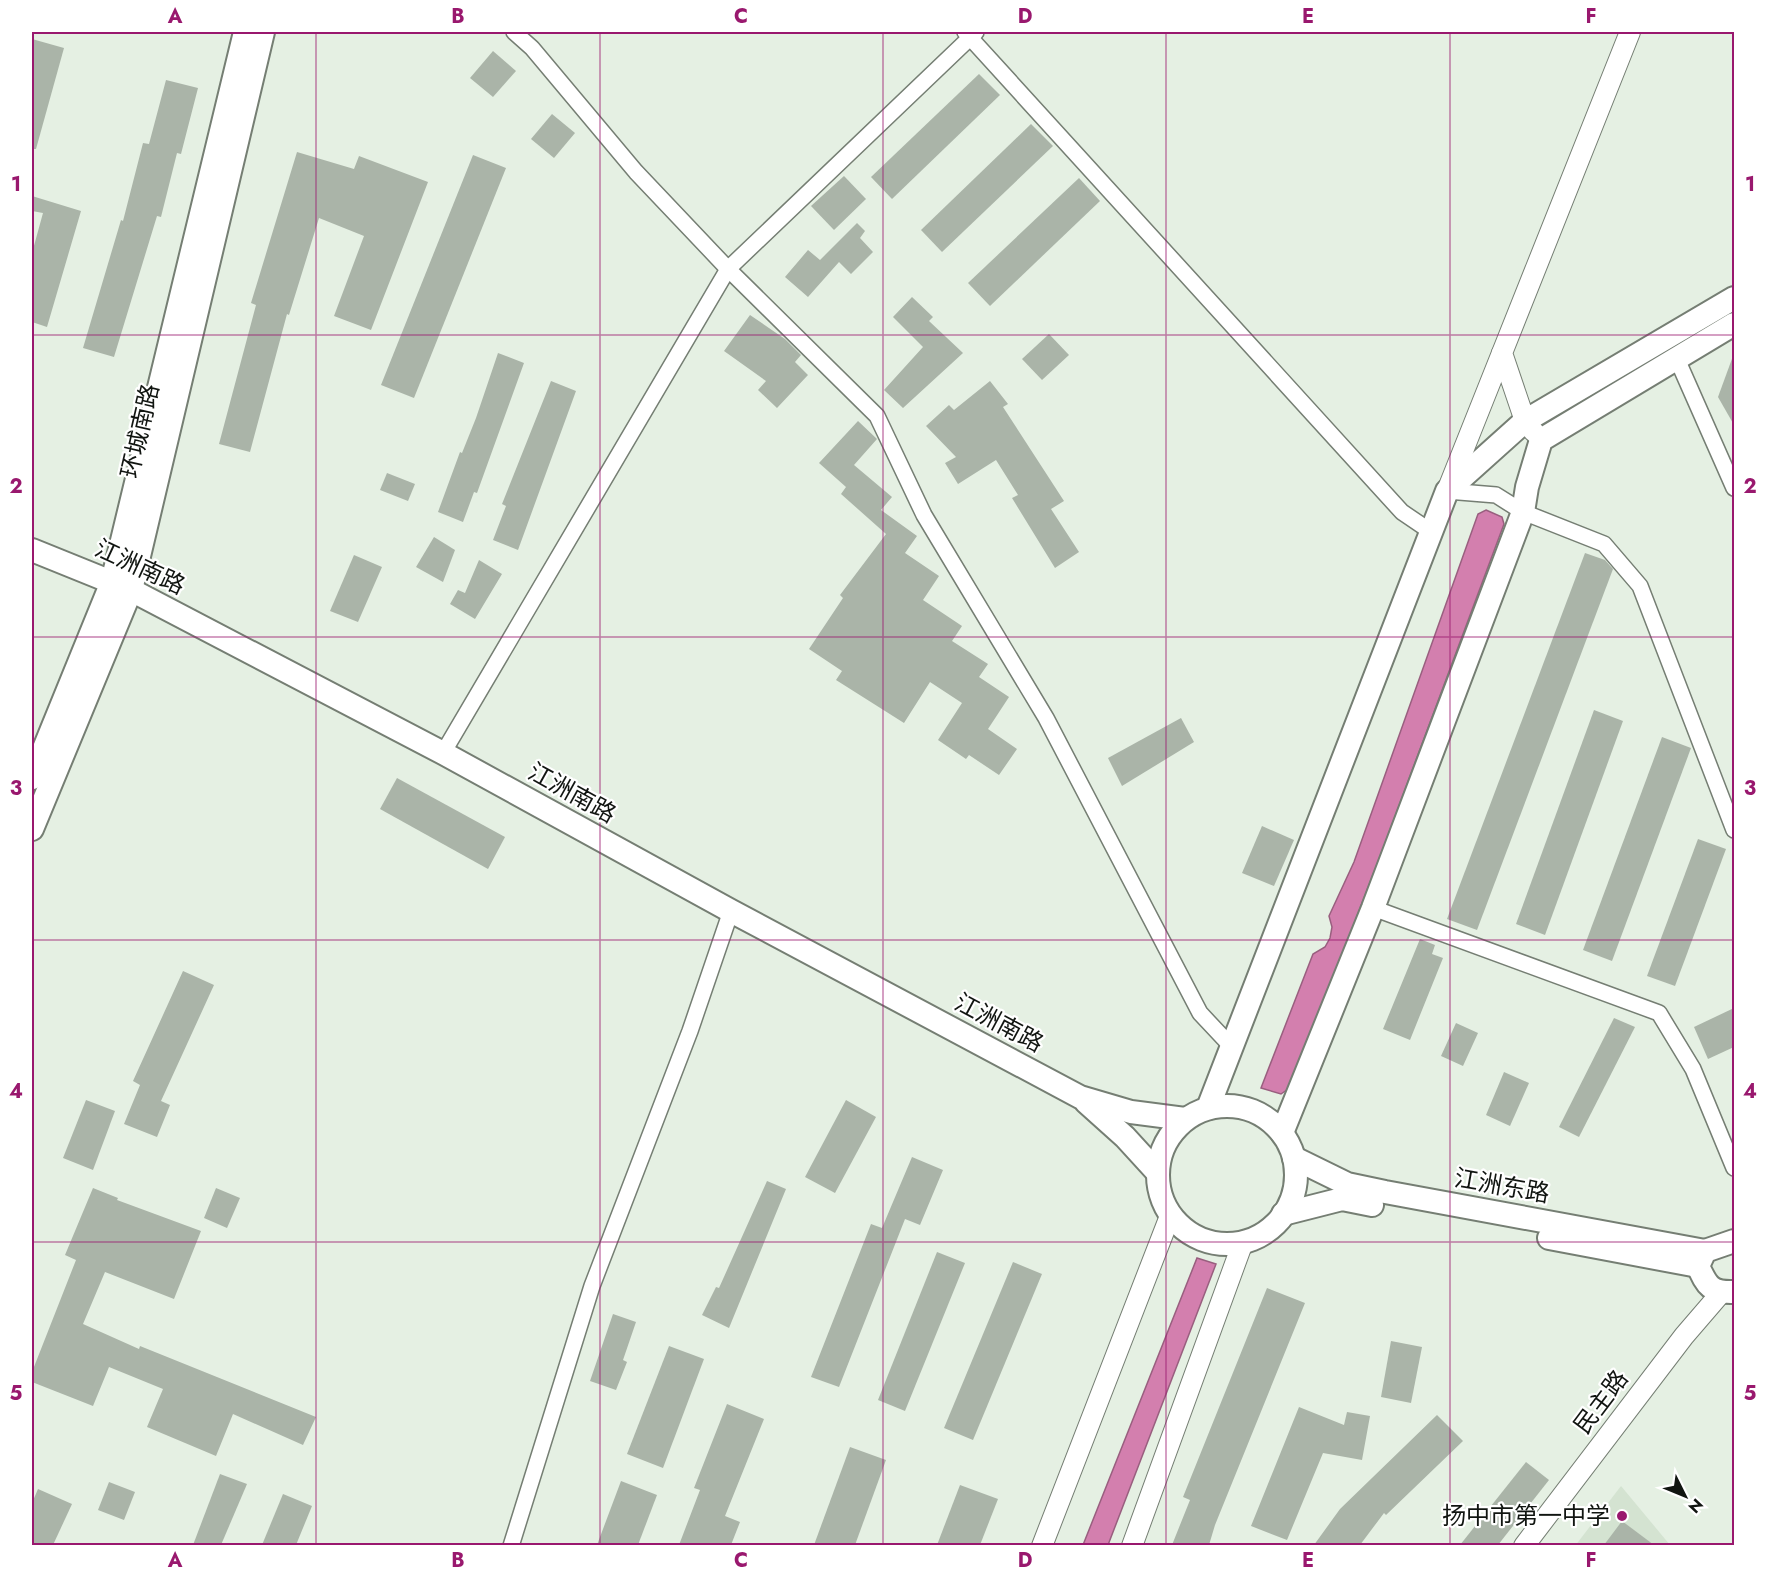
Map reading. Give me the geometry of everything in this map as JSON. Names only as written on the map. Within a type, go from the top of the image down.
[{"type":"main road","name":"环城南路","points":[[32,778],[122,586],[245,32]]},
{"type":"main road","name":"环城南路","points":[[32,829],[122,586],[263,32]]},
{"type":"main road","points":[[1208,1108],[1447,490],[1525,421],[1734,298]]},
{"type":"main road","points":[[1282,1133],[1373,908],[1523,512],[1527,487],[1540,440],[1734,324]]},
{"type":"main road","name":"江洲南路","points":[[32,550],[122,586],[443,753],[731,911],[1080,1096]]},
{"type":"main road","points":[[1080,1096],[1131,1112],[1185,1119]]},
{"type":"main road","points":[[1080,1096],[1125,1137],[1157,1172]]},
{"type":"main road","points":[[1220,1105],[1248,1108],[1267,1118],[1282,1133],[1294,1158],[1295,1187],[1283,1214],[1259,1236],[1243,1242],[1218,1244],[1194,1237],[1170,1216],[1158,1188],[1157,1172],[1165,1142],[1185,1119],[1220,1105]]},
{"type":"main road","name":"江洲东路","points":[[1294,1158],[1356,1186],[1702,1259]]},
{"type":"main road","name":"江洲东路","points":[[1283,1214],[1342,1199],[1702,1259]]},
{"type":"main road","points":[[1728,1293],[1706,1285],[1702,1259],[1734,1241]]},
{"type":"street","points":[[514,32],[532,48],[636,172],[728,269],[877,416],[924,516],[1046,718],[1200,1013],[1231,1046]]},
{"type":"street","points":[[1630,32],[1447,490],[1496,495],[1523,512],[1604,544],[1640,586],[1734,830]]},
{"type":"street","points":[[443,753],[728,269],[970,33],[1402,512],[1430,531]]},
{"type":"street","points":[[1502,352],[1525,421],[1540,440]]},
{"type":"street","points":[[1677,359],[1734,488]]},
{"type":"street","points":[[1373,908],[1659,1013],[1693,1069],[1734,1168]]},
{"type":"street","points":[[511,1545],[592,1286],[690,1031],[731,911]]},
{"type":"street","points":[[1042,1545],[1170,1216]]},
{"type":"street","points":[[1132,1545],[1243,1242]]},
{"type":"street","name":"民主路","points":[[1524,1545],[1684,1336],[1728,1293]]},
{"type":"shaded area","points":[[1486,510],[1502,517],[1504,524],[1291,1087],[1281,1094],[1261,1088],[1313,954],[1325,947],[1330,938],[1332,927],[1329,916],[1354,862],[1478,514]]},
{"type":"shaded area","points":[[1197,1258],[1216,1264],[1108,1545],[1083,1545]]},
{"type":"shaded area","name":"扬中市第一中学","points":[[1621,1486],[1670,1545],[1575,1546]]},
{"type":"building","points":[[32,39],[64,48],[36,149],[32,149]]},
{"type":"building","points":[[493,51],[516,71],[493,97],[470,78]]},
{"type":"building","points":[[979,74],[1000,95],[892,199],[871,177]]},
{"type":"building","points":[[166,80],[198,88],[181,154],[177,153],[161,217],[157,216],[114,357],[83,348],[121,220],[123,221],[143,143],[149,144]]},
{"type":"building","points":[[552,114],[575,133],[554,158],[531,139]]},
{"type":"building","points":[[1031,124],[1053,146],[942,252],[921,230]]},
{"type":"building","points":[[297,152],[354,169],[359,156],[428,182],[371,330],[334,316],[364,236],[319,218],[289,315],[287,314],[250,452],[219,444],[256,305],[251,303]]},
{"type":"building","points":[[473,155],[506,168],[414,398],[381,385]]},
{"type":"building","points":[[844,176],[866,199],[834,230],[811,206]]},
{"type":"building","points":[[1079,178],[1100,201],[990,306],[968,283]]},
{"type":"building","points":[[32,196],[81,211],[47,327],[32,322],[32,253],[43,213],[32,211]]},
{"type":"building","points":[[857,223],[865,231],[860,238],[873,252],[851,274],[839,262],[808,297],[785,277],[808,250],[820,260]]},
{"type":"building","points":[[912,297],[933,317],[929,321],[963,353],[903,408],[884,390],[923,347],[893,317]]},
{"type":"building","points":[[750,315],[785,339],[801,355],[795,362],[808,375],[777,408],[758,390],[766,381],[724,351]]},
{"type":"building","points":[[1049,334],[1069,355],[1042,380],[1022,359]]},
{"type":"building","points":[[498,353],[524,363],[477,493],[474,492],[463,522],[438,512],[460,452],[462,453],[476,418]]},
{"type":"building","points":[[1734,357],[1734,425],[1718,397]]},
{"type":"building","points":[[551,381],[576,391],[518,550],[493,540],[506,506],[502,504]]},
{"type":"building","points":[[990,381],[1008,404],[1003,407],[1064,501],[1051,509],[1079,552],[1055,568],[1012,498],[1018,495],[996,460],[958,484],[945,463],[956,457],[926,426],[949,405],[954,410]]},
{"type":"building","points":[[858,421],[877,439],[854,465],[892,497],[881,510],[917,536],[905,553],[939,576],[923,600],[962,626],[952,641],[988,664],[979,677],[1009,697],[988,729],[1017,749],[999,775],[969,755],[966,759],[938,740],[962,703],[930,682],[904,723],[836,680],[842,671],[809,649],[843,598],[840,595],[886,534],[841,494],[846,487],[819,463]]},
{"type":"building","points":[[387,473],[415,484],[408,501],[380,490]]},
{"type":"building","points":[[434,537],[455,550],[443,582],[416,567]]},
{"type":"building","points":[[1585,553],[1605,560],[1613,569],[1477,930],[1447,919]]},
{"type":"building","points":[[354,555],[382,567],[358,622],[330,611]]},
{"type":"building","points":[[479,560],[502,574],[475,619],[450,604],[458,590],[465,593]]},
{"type":"building","points":[[1594,710],[1623,721],[1545,935],[1516,924]]},
{"type":"building","points":[[1181,718],[1194,742],[1122,786],[1108,758]]},
{"type":"building","points":[[1662,737],[1691,748],[1612,961],[1583,950]]},
{"type":"building","points":[[397,778],[505,837],[488,869],[380,809]]},
{"type":"building","points":[[1262,826],[1294,840],[1274,886],[1242,873]]},
{"type":"building","points":[[1698,839],[1726,849],[1675,986],[1647,976]]},
{"type":"building","points":[[1420,939],[1435,945],[1432,954],[1443,958],[1410,1040],[1383,1029]]},
{"type":"building","points":[[183,971],[214,985],[161,1101],[170,1105],[157,1137],[124,1124],[140,1085],[133,1081]]},
{"type":"building","points":[[1734,1008],[1734,1047],[1708,1059],[1694,1027]]},
{"type":"building","points":[[1614,1018],[1635,1027],[1579,1137],[1559,1127]]},
{"type":"building","points":[[1456,1023],[1478,1033],[1463,1066],[1441,1056]]},
{"type":"building","points":[[1504,1072],[1529,1083],[1510,1126],[1486,1115]]},
{"type":"building","points":[[86,1100],[115,1111],[93,1170],[63,1158]]},
{"type":"building","points":[[846,1100],[876,1117],[835,1193],[805,1177]]},
{"type":"building","points":[[912,1157],[943,1170],[920,1225],[905,1219],[839,1387],[811,1377],[871,1224],[882,1228]]},
{"type":"building","points":[[767,1181],[786,1189],[729,1328],[702,1315],[716,1287],[719,1288]]},
{"type":"building","points":[[93,1188],[118,1198],[117,1200],[201,1231],[174,1299],[105,1272],[83,1324],[139,1349],[140,1346],[316,1417],[303,1445],[233,1414],[216,1456],[147,1427],[163,1389],[109,1367],[93,1406],[32,1382],[32,1372],[76,1260],[65,1255]]},
{"type":"building","points":[[216,1188],[240,1198],[227,1228],[204,1218]]},
{"type":"building","points":[[937,1252],[965,1263],[905,1411],[878,1400]]},
{"type":"building","points":[[1013,1262],[1042,1274],[973,1440],[944,1428]]},
{"type":"building","points":[[1267,1288],[1305,1303],[1209,1545],[1172,1545],[1190,1500],[1183,1497]]},
{"type":"building","points":[[613,1314],[636,1322],[623,1360],[627,1362],[616,1390],[590,1381]]},
{"type":"building","points":[[1391,1341],[1422,1347],[1411,1403],[1381,1397]]},
{"type":"building","points":[[669,1346],[704,1359],[663,1468],[627,1454]]},
{"type":"building","points":[[727,1404],[764,1419],[725,1516],[740,1522],[731,1545],[679,1545],[700,1490],[694,1488]]},
{"type":"building","points":[[1299,1407],[1344,1425],[1347,1412],[1370,1416],[1362,1460],[1323,1453],[1287,1540],[1251,1526]]},
{"type":"building","points":[[1437,1415],[1463,1441],[1386,1515],[1384,1513],[1360,1545],[1314,1545],[1340,1509]]},
{"type":"building","points":[[850,1447],[886,1460],[855,1545],[814,1545]]},
{"type":"building","points":[[1526,1462],[1549,1480],[1498,1545],[1460,1545]]},
{"type":"building","points":[[220,1474],[247,1484],[221,1545],[193,1545]]},
{"type":"building","points":[[621,1481],[657,1495],[638,1545],[597,1545]]},
{"type":"building","points":[[109,1482],[135,1492],[124,1520],[98,1510]]},
{"type":"building","points":[[960,1485],[998,1499],[980,1545],[937,1545]]},
{"type":"building","points":[[38,1489],[72,1504],[53,1545],[32,1545],[32,1503]]},
{"type":"building","points":[[283,1494],[312,1506],[296,1545],[262,1545]]},
{"type":"building","points":[[1622,1521],[1654,1545],[1604,1545]]},
{"type":"place","name":"扬中市第一中学","points":[[1622,1516]]}]
